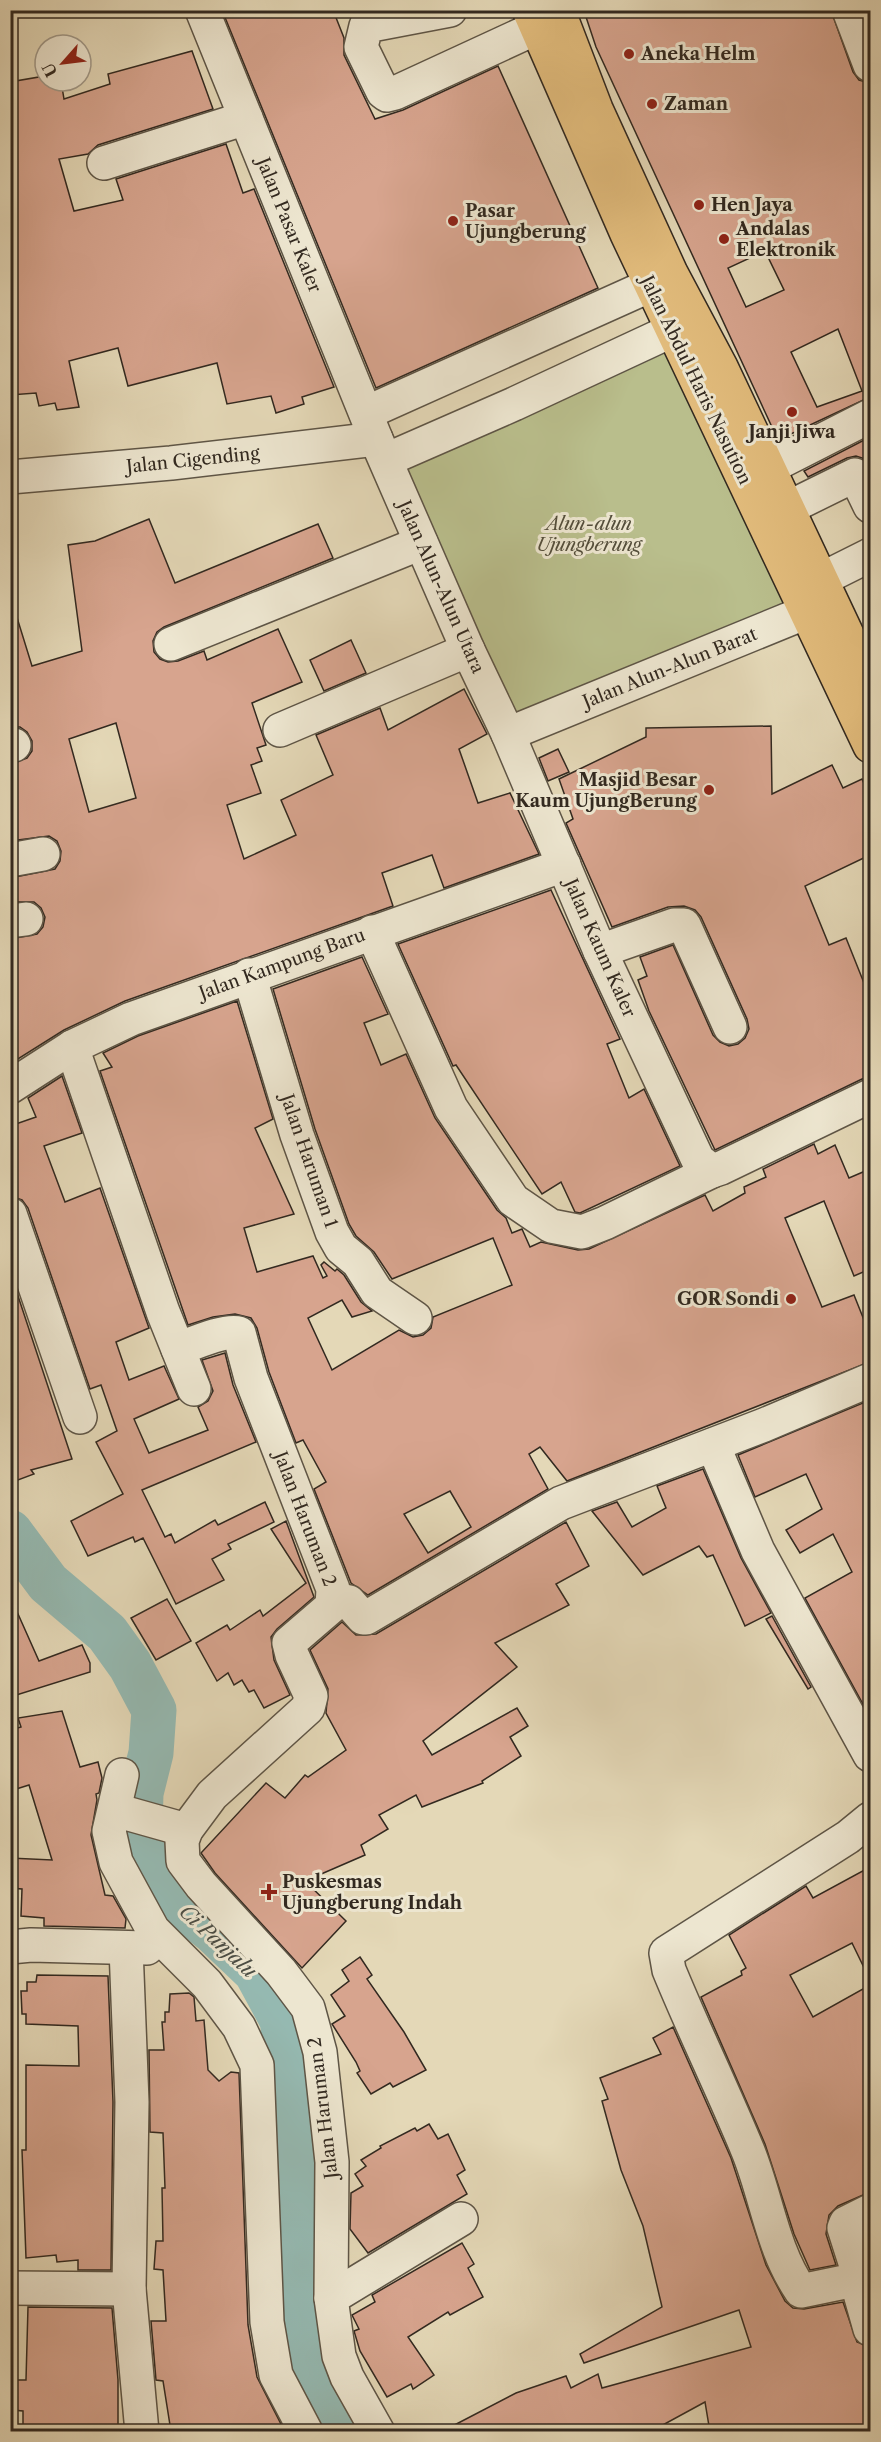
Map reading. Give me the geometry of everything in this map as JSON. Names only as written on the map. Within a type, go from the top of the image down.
[{"type":"highway","name":"Jalan Abdul Haris Nasution","points":[[541,16],[651,285],[673,330],[819,598],[870,683]]},
{"type":"highway","name":"Jalan Abdul Haris Nasution","points":[[541,16],[596,109],[671,273],[788,508],[819,598],[859,738]]},
{"type":"street","name":"Jalan Pasar Kaler","points":[[202,10],[376,437]]},
{"type":"street","points":[[450,10],[366,26],[361,47],[383,92],[387,95],[395,93],[541,16]]},
{"type":"street","points":[[370,65],[378,46],[455,10]]},
{"type":"street","points":[[849,10],[870,65]]},
{"type":"street","points":[[104,163],[246,118]]},
{"type":"street","points":[[376,437],[651,285]]},
{"type":"street","points":[[376,437],[514,404],[673,330]]},
{"type":"street","points":[[768,468],[870,416]]},
{"type":"street","name":"Jalan Cigending","points":[[10,477],[171,463],[376,437]]},
{"type":"street","name":"Jalan Alun-Alun Utara","points":[[376,437],[468,651],[508,734]]},
{"type":"street","points":[[788,508],[855,475],[870,506]]},
{"type":"street","points":[[171,644],[422,543]]},
{"type":"street","name":"Jalan Alun-Alun Barat","points":[[508,734],[707,668],[819,598],[870,555]]},
{"type":"street","points":[[280,730],[468,651]]},
{"type":"street","name":"Jalan Kaum Kaler","points":[[508,734],[600,951],[705,1165]]},
{"type":"street","points":[[10,860],[43,854]]},
{"type":"street","name":"Jalan Kampung Baru","points":[[10,1087],[72,1047],[131,1019],[249,975],[564,865]]},
{"type":"street","points":[[600,951],[674,925],[684,925],[730,1027]]},
{"type":"street","points":[[372,932],[451,1108],[513,1200],[551,1226],[582,1232],[605,1223],[705,1165],[731,1164],[870,1096]]},
{"type":"street","name":"Jalan Haruman 1","points":[[249,975],[297,1135],[332,1232],[341,1248],[358,1262],[377,1292],[415,1318]]},
{"type":"street","points":[[72,1047],[178,1349],[195,1389]]},
{"type":"street","points":[[10,1214],[80,1417]]},
{"type":"street","name":"Jalan Haruman 2","points":[[178,1349],[234,1331],[238,1333],[251,1378],[333,1589],[332,1606],[289,1643],[292,1655],[311,1696],[308,1708],[177,1827],[183,1841],[183,1861],[209,1894],[281,1972],[308,2008],[320,2052],[332,2162],[331,2298],[339,2356],[347,2377],[378,2432]]},
{"type":"street","points":[[334,1599],[350,1602],[363,1618],[366,1618],[561,1503],[870,1380]]},
{"type":"street","points":[[713,1444],[758,1551],[860,1708],[870,1755]]},
{"type":"street","points":[[122,1775],[125,1813],[110,1831],[116,1862],[153,1930],[207,1984],[239,2028],[257,2065],[267,2322],[276,2375],[306,2432]]},
{"type":"street","points":[[125,1813],[177,1827]]},
{"type":"street","points":[[859,2279],[801,2291],[793,2278],[778,2247],[749,2153],[669,1970],[666,1953],[848,1837],[870,1819]]},
{"type":"street","points":[[10,1947],[31,1945],[170,1948]]},
{"type":"street","points":[[126,1948],[132,2102],[129,2289],[142,2432]]},
{"type":"street","points":[[870,2211],[846,2223],[844,2228],[859,2279],[859,2290],[870,2329]]},
{"type":"street","points":[[331,2298],[461,2219]]},
{"type":"street","points":[[10,2288],[129,2289]]},
{"type":"green space","name":"Alun-alun Ujungberung","points":[[666,345],[788,601],[537,714],[520,715],[510,711],[397,461]]},
{"type":"building","name":"Pasar Ujungberung","points":[[222,10],[333,10],[344,38],[344,55],[375,119],[403,110],[498,66],[598,288],[376,388]]},
{"type":"building","points":[[595,10],[831,10],[853,72],[859,80],[870,83],[870,397],[778,440],[596,47],[585,14]],"holes":[[[765,251],[784,290],[746,307],[728,268]],[[838,329],[862,391],[817,407],[791,352]]]},
{"type":"building","points":[[192,51],[213,109],[98,145],[88,154],[59,159],[74,211],[123,200],[116,179],[226,144],[243,193],[254,189],[334,387],[302,397],[304,404],[276,413],[271,396],[227,404],[217,363],[128,386],[118,348],[69,361],[79,407],[57,410],[55,403],[39,406],[36,393],[10,395],[10,82],[33,78],[33,93],[63,93],[64,99],[82,93],[93,93],[93,90],[110,84],[108,74]]},
{"type":"building","points":[[870,437],[870,457],[847,458],[808,477],[804,471]]},
{"type":"building","points":[[149,519],[175,583],[318,524],[333,558],[164,627],[157,632],[153,641],[154,652],[160,659],[168,662],[178,661],[204,651],[207,660],[278,629],[302,682],[252,703],[266,745],[257,748],[262,761],[251,765],[261,793],[227,805],[244,859],[296,835],[281,800],[333,775],[316,735],[380,708],[388,730],[464,689],[487,734],[459,749],[478,803],[510,793],[539,854],[444,888],[432,855],[382,873],[393,906],[125,1001],[64,1030],[10,1064],[10,939],[37,934],[43,927],[45,917],[41,908],[34,902],[10,902],[10,878],[55,869],[60,861],[61,851],[57,841],[49,836],[10,841],[10,764],[27,758],[32,751],[32,741],[27,732],[20,727],[10,727],[10,612],[15,611],[32,666],[82,651],[68,545],[95,541]],"holes":[[[116,723],[136,798],[89,812],[69,739]]]},
{"type":"building","points":[[351,640],[366,673],[324,691],[310,660]]},
{"type":"building","points":[[771,726],[772,794],[832,765],[843,788],[862,779],[870,797],[870,855],[805,886],[829,945],[846,938],[864,983],[870,980],[870,1077],[715,1150],[649,1011],[638,980],[647,976],[640,957],[673,945],[713,1035],[720,1042],[729,1046],[738,1044],[745,1038],[749,1029],[747,1019],[701,917],[695,910],[684,906],[668,907],[612,927],[566,823],[573,819],[559,779],[646,737],[646,728]]},
{"type":"building","points":[[558,749],[569,772],[548,781],[539,758]]},
{"type":"building","points":[[551,890],[620,1039],[607,1044],[629,1098],[644,1089],[680,1166],[580,1213],[575,1212],[561,1182],[542,1194],[456,1065],[453,1066],[398,944]]},
{"type":"building","points":[[362,957],[388,1014],[364,1023],[381,1065],[406,1054],[435,1118],[497,1210],[506,1218],[512,1233],[522,1229],[530,1247],[541,1242],[578,1250],[589,1249],[705,1195],[713,1211],[745,1193],[744,1187],[766,1177],[763,1169],[814,1144],[818,1154],[835,1145],[849,1178],[870,1169],[870,1269],[854,1276],[824,1201],[785,1218],[822,1307],[854,1295],[864,1320],[870,1317],[870,1362],[567,1481],[540,1447],[529,1454],[548,1489],[368,1595],[351,1583],[314,1489],[326,1482],[303,1440],[296,1443],[269,1372],[257,1328],[251,1318],[235,1314],[213,1317],[188,1325],[100,1071],[112,1067],[103,1053],[138,1036],[237,1001],[273,1119],[255,1128],[294,1214],[244,1228],[257,1272],[313,1256],[323,1278],[327,1276],[321,1265],[324,1262],[344,1275],[361,1302],[372,1311],[352,1317],[342,1300],[308,1318],[332,1370],[399,1330],[413,1337],[423,1335],[431,1328],[433,1317],[512,1285],[493,1238],[392,1279],[374,1252],[356,1236],[349,1224],[315,1129],[273,989]],"holes":[[[450,1491],[471,1527],[428,1553],[404,1514]]]},
{"type":"building","points":[[62,1076],[82,1133],[44,1146],[65,1202],[100,1188],[149,1328],[116,1342],[129,1380],[164,1366],[179,1399],[134,1419],[149,1453],[208,1430],[198,1407],[208,1401],[213,1391],[202,1360],[225,1353],[233,1385],[256,1442],[142,1490],[165,1537],[171,1534],[175,1543],[215,1520],[218,1525],[265,1502],[274,1522],[228,1544],[231,1549],[212,1559],[224,1580],[176,1604],[143,1538],[135,1542],[133,1537],[88,1556],[71,1521],[123,1494],[96,1442],[117,1431],[101,1385],[90,1389],[28,1208],[22,1200],[10,1196],[10,1126],[36,1117],[28,1098]]},
{"type":"building","points":[[16,1290],[72,1459],[31,1470],[34,1474],[10,1483],[10,1291]]},
{"type":"building","points":[[870,1400],[870,1717],[805,1598],[852,1572],[833,1534],[800,1553],[786,1530],[822,1509],[806,1474],[755,1497],[738,1455]]},
{"type":"building","points":[[703,1469],[741,1558],[771,1613],[745,1626],[713,1555],[707,1557],[699,1546],[643,1575],[592,1511],[617,1502],[632,1527],[666,1508],[657,1486]]},
{"type":"building","points":[[286,1521],[314,1597],[271,1637],[274,1660],[290,1695],[264,1708],[254,1690],[249,1692],[242,1680],[234,1685],[228,1673],[217,1681],[196,1643],[227,1625],[230,1630],[260,1610],[263,1616],[306,1583],[271,1529]]},
{"type":"building","points":[[566,1522],[589,1566],[556,1584],[569,1605],[495,1643],[517,1667],[423,1741],[432,1755],[517,1708],[528,1726],[510,1737],[521,1756],[482,1781],[483,1783],[422,1807],[416,1795],[379,1815],[388,1829],[361,1845],[365,1855],[305,1881],[346,1921],[302,1968],[215,1873],[201,1853],[266,1783],[285,1798],[305,1775],[308,1777],[346,1750],[326,1713],[328,1689],[310,1650],[342,1622],[356,1635],[376,1634]]},
{"type":"building","points":[[10,1596],[39,1661],[82,1645],[90,1663],[90,1672],[10,1697]]},
{"type":"building","points":[[167,1599],[191,1641],[156,1660],[131,1618]]},
{"type":"building","points":[[772,1616],[811,1687],[808,1689],[766,1619]]},
{"type":"building","points":[[62,1711],[80,1767],[98,1762],[102,1778],[99,1793],[96,1794],[91,1835],[105,1895],[113,1896],[126,1919],[125,1928],[44,1926],[44,1918],[21,1916],[22,1889],[10,1888],[10,1858],[52,1860],[29,1785],[10,1791],[10,1730],[21,1727],[18,1718]]},
{"type":"building","points":[[870,1867],[870,1980],[852,1943],[790,1975],[813,2017],[870,1985],[870,2192],[838,2206],[829,2215],[826,2234],[836,2265],[810,2270],[794,2234],[765,2144],[701,1997],[742,1975],[741,1971],[746,1968],[729,1935],[806,1886],[813,1898]]},
{"type":"building","points":[[360,1957],[372,1975],[367,1979],[404,2032],[426,2070],[393,2087],[390,2083],[371,2094],[357,2073],[360,2071],[356,2062],[332,2024],[345,2016],[331,1995],[349,1981],[342,1970]]},
{"type":"building","points":[[37,1975],[108,1976],[113,2102],[111,2270],[78,2270],[78,2260],[57,2262],[56,2255],[26,2258],[22,2150],[26,2150],[26,2065],[79,2066],[78,2026],[26,2024],[26,2014],[22,2014],[21,1991],[27,1991],[27,1982],[36,1982]]},
{"type":"building","points":[[189,1993],[194,1997],[196,2021],[204,2020],[208,2070],[219,2081],[231,2072],[239,2073],[248,2325],[257,2377],[285,2432],[179,2432],[170,2425],[163,2381],[156,2380],[151,2321],[166,2321],[163,2270],[154,2269],[156,2241],[163,2241],[162,2188],[165,2188],[163,2133],[150,2132],[149,2050],[164,2050],[162,2022],[165,2022],[165,2012],[169,2012],[170,1994]]},
{"type":"building","points":[[673,2027],[731,2158],[766,2265],[785,2301],[793,2308],[804,2309],[843,2302],[857,2342],[870,2347],[870,2432],[710,2432],[705,2402],[650,2432],[441,2432],[516,2393],[566,2376],[571,2388],[598,2374],[602,2388],[751,2347],[739,2310],[584,2363],[580,2354],[662,2307],[643,2226],[621,2170],[602,2101],[608,2099],[600,2078],[661,2054],[653,2038]]},
{"type":"building","points":[[429,2124],[438,2139],[448,2134],[465,2170],[457,2175],[467,2194],[368,2253],[350,2229],[351,2193],[363,2186],[355,2174],[366,2166],[361,2160],[381,2148],[380,2146],[415,2128],[417,2131]]},
{"type":"building","points":[[462,2243],[474,2264],[468,2268],[483,2297],[450,2315],[448,2312],[408,2337],[434,2375],[413,2389],[411,2384],[387,2397],[360,2351],[354,2331],[359,2329],[352,2315],[375,2302],[372,2295]]},
{"type":"building","points":[[28,2307],[112,2308],[118,2380],[118,2432],[23,2432],[23,2411],[12,2410],[14,2380],[26,2380]]},
{"type":"waterway","name":"Ci Panjalu","points":[[10,1532],[48,1583],[107,1633],[130,1665],[154,1710],[151,1753],[141,1793],[140,1831],[172,1899],[213,1931],[256,1972],[282,2020],[293,2101],[292,2172],[302,2355],[345,2432]]},
{"type":"place","name":"Aneka Helm","points":[[629,54]]},
{"type":"place","name":"Zaman","points":[[652,104]]},
{"type":"place","name":"Hen Jaya","points":[[699,205]]},
{"type":"place","name":"Pasar Ujungberung","points":[[453,221]]},
{"type":"place","name":"Andalas Elektronik","points":[[724,239]]},
{"type":"place","name":"Janji Jiwa","points":[[792,412]]},
{"type":"place","name":"Masjid Besar Kaum UjungBerung","points":[[709,790]]},
{"type":"place","name":"GOR Sondi","points":[[791,1299]]},
{"type":"place","name":"Puskesmas Ujungberung Indah","points":[[269,1892]]}]
